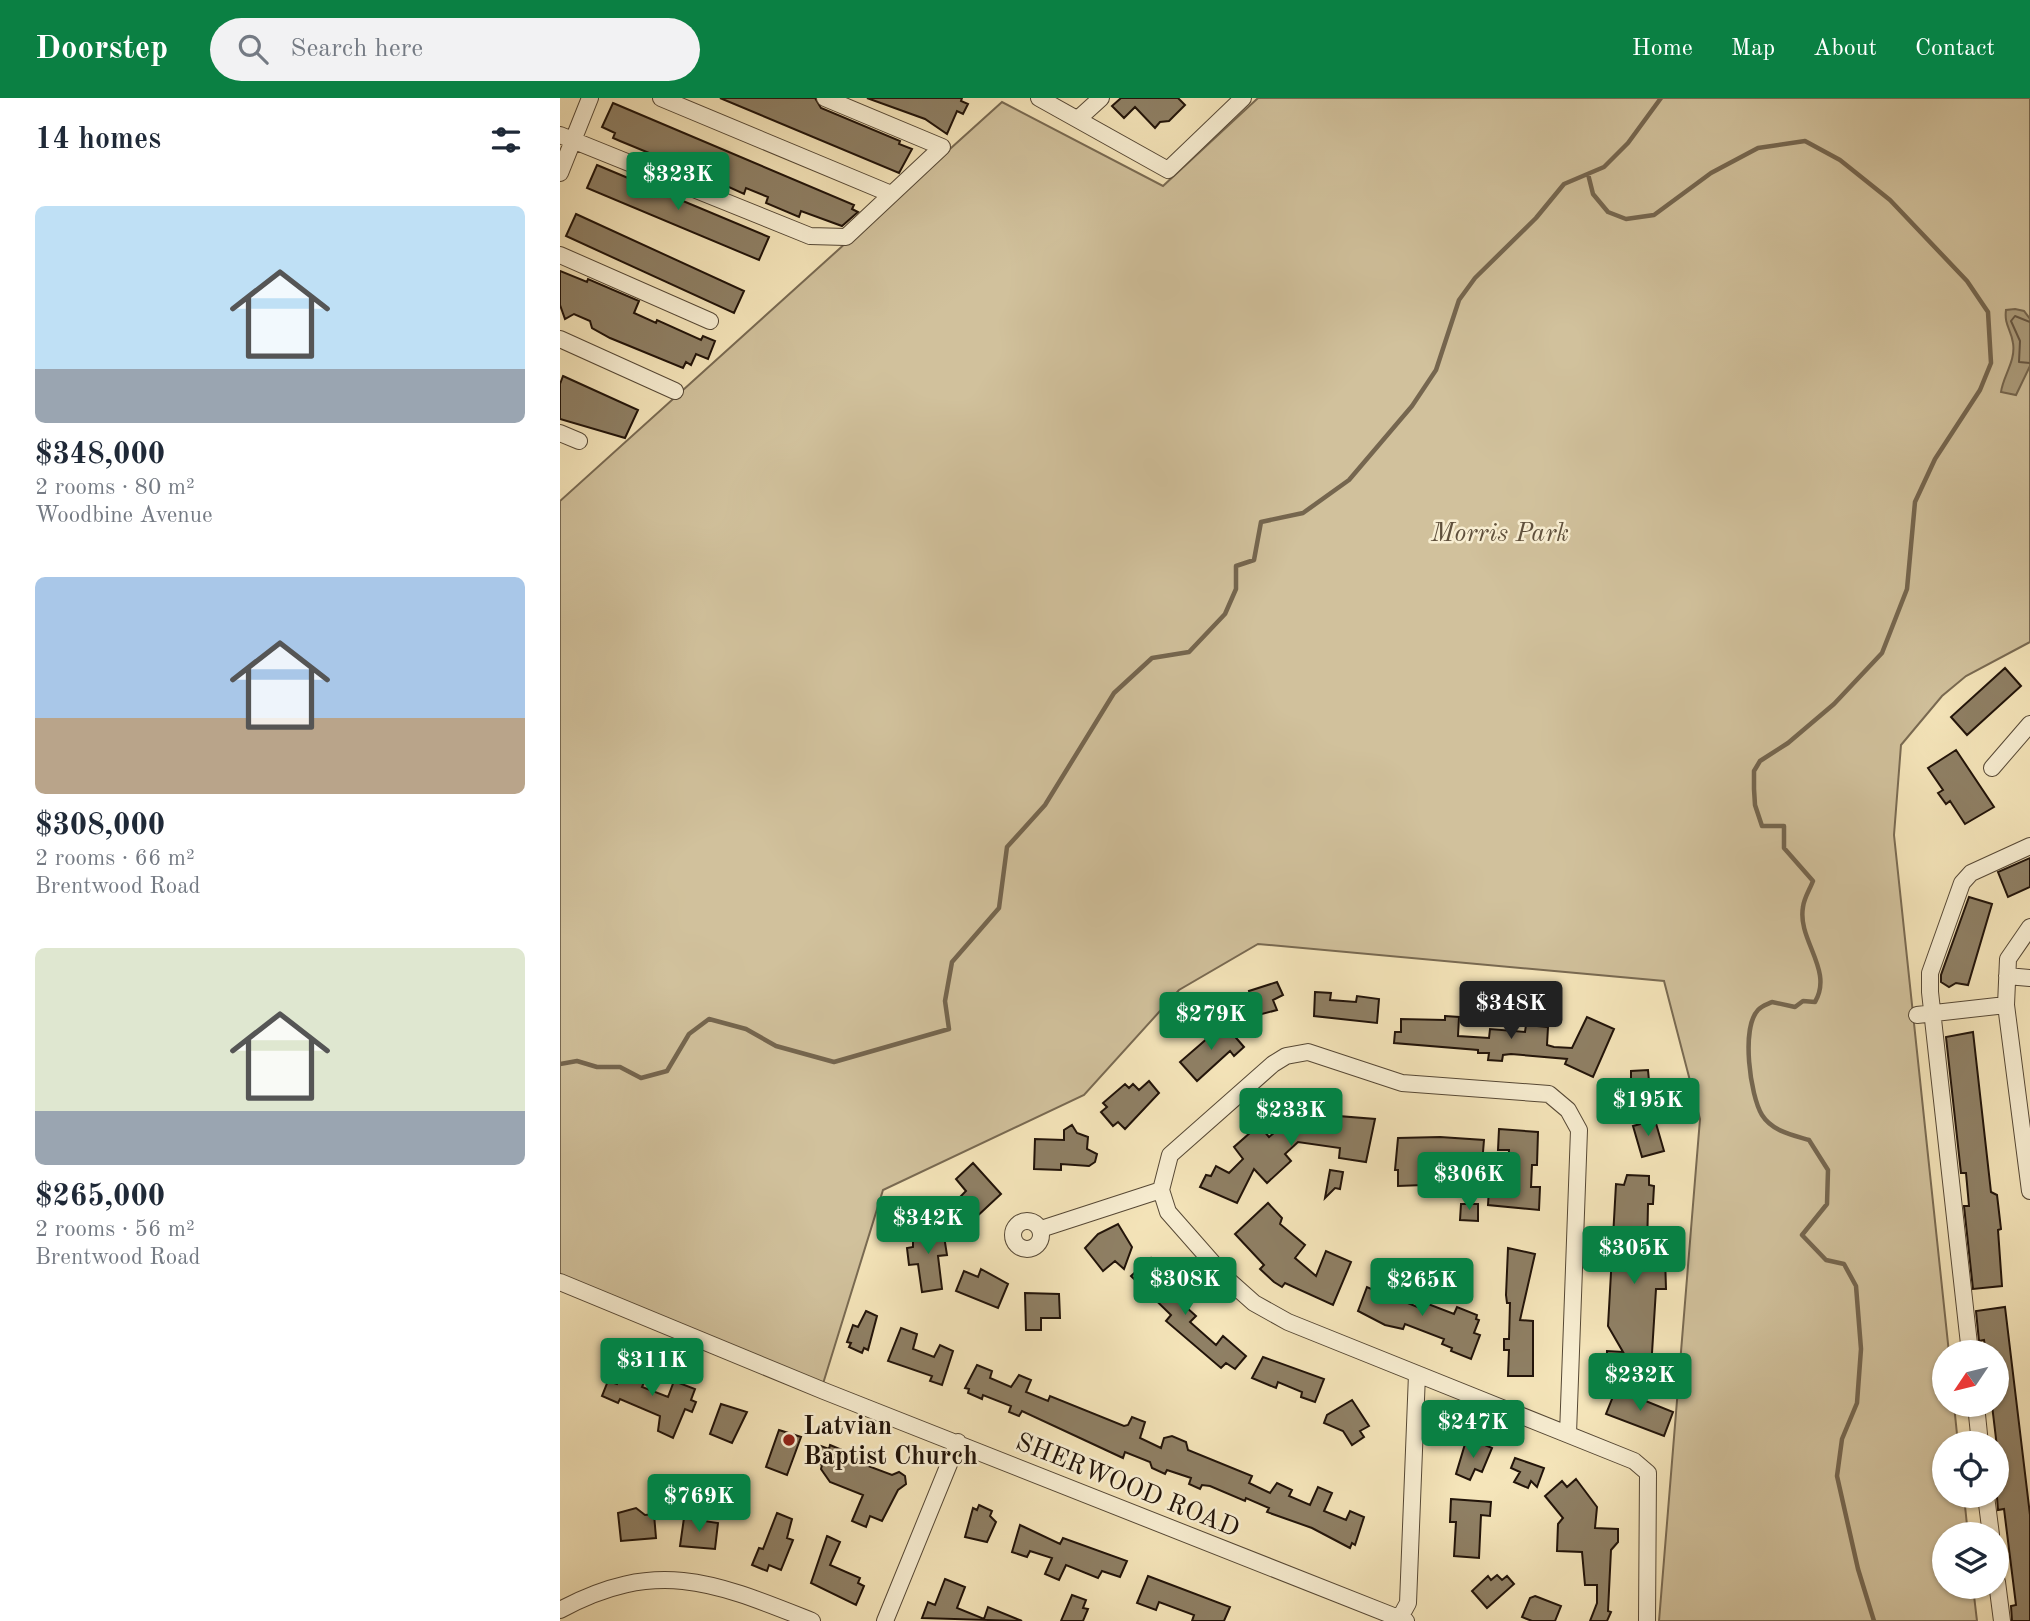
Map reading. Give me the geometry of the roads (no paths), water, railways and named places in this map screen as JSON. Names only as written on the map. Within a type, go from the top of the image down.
[{"type":"street","points":[[560,173],[566,137],[590,98]]},
{"type":"street","points":[[661,98],[891,194]]},
{"type":"street","points":[[566,137],[810,236],[846,237],[942,147],[825,98]]},
{"type":"street","points":[[1039,98],[1168,170],[1243,98]]},
{"type":"street","points":[[1078,119],[1101,98]]},
{"type":"street","points":[[560,255],[710,321]]},
{"type":"street","points":[[560,339],[676,391]]},
{"type":"street","points":[[560,433],[579,441]]},
{"type":"street","points":[[1992,768],[2030,724]]},
{"type":"street","points":[[1968,1340],[1925,1013],[1930,973],[1962,883],[1971,873],[2030,846]]},
{"type":"street","points":[[2030,927],[2008,959],[2006,1005],[2026,1137],[2030,1192]]},
{"type":"street","points":[[2007,976],[2030,978]]},
{"type":"street","points":[[1925,1013],[2006,1005]]},
{"type":"street","points":[[1568,1434],[1579,1130],[1568,1110],[1549,1094],[1402,1083],[1308,1052],[1286,1056],[1273,1064],[1170,1155],[1161,1190],[1168,1212],[1227,1279],[1254,1303],[1288,1322],[1634,1461],[1648,1473],[1647,1621]]},
{"type":"street","points":[[2013,1054],[2030,1055]]},
{"type":"street","points":[[1041,1229],[1161,1190]]},
{"type":"street","name":"SHERWOOD ROAD","points":[[560,1282],[1401,1620]]},
{"type":"street","points":[[1401,1620],[1408,1604],[1417,1374]]},
{"type":"street","points":[[885,1621],[958,1442]]},
{"type":"street","points":[[560,1609],[586,1596],[622,1584],[658,1579],[696,1580],[738,1591],[812,1621]]},
{"type":"street","points":[[1999,1599],[2002,1621]]},
{"type":"water","points":[[2006,310],[2024,311],[2030,319],[2030,366],[2016,395],[2001,392],[2013,350]]},
{"type":"waterway","points":[[560,1064],[577,1061],[597,1067],[620,1067],[641,1078],[667,1071],[689,1034],[709,1019],[746,1029],[776,1046],[834,1062],[949,1029],[945,1001],[952,962],[999,908],[1007,847],[1045,805],[1114,693],[1152,658],[1189,652],[1225,614],[1236,589],[1236,566],[1254,560],[1261,522],[1303,513],[1349,480],[1412,406],[1436,370],[1459,300],[1475,278],[1536,218],[1564,184],[1604,167],[1628,143],[1661,98]]},
{"type":"waterway","points":[[1588,174],[1593,194],[1608,212],[1626,219],[1654,215],[1711,173],[1758,148],[1805,141],[1840,160],[1890,200],[1967,281],[1988,312],[1991,363],[1980,390],[1935,459],[1915,502],[1907,589],[1882,653],[1834,704],[1788,743],[1760,761],[1754,771],[1755,805],[1762,826],[1784,826],[1784,848],[1813,881],[1804,904],[1803,919],[1818,967],[1820,990],[1815,1002],[1803,1001],[1795,1007],[1772,1002],[1758,1010],[1750,1031],[1751,1078],[1758,1105],[1766,1120],[1783,1132],[1809,1140],[1828,1170],[1827,1204],[1802,1235],[1826,1260],[1844,1264],[1856,1286],[1861,1349],[1857,1403],[1842,1439],[1837,1476],[1858,1569],[1874,1621]]},
{"type":"place","name":"Latvian Baptist Church","points":[[789,1440]]},
{"type":"park label","name":"Morris Park","points":[[1500,532]]}]
